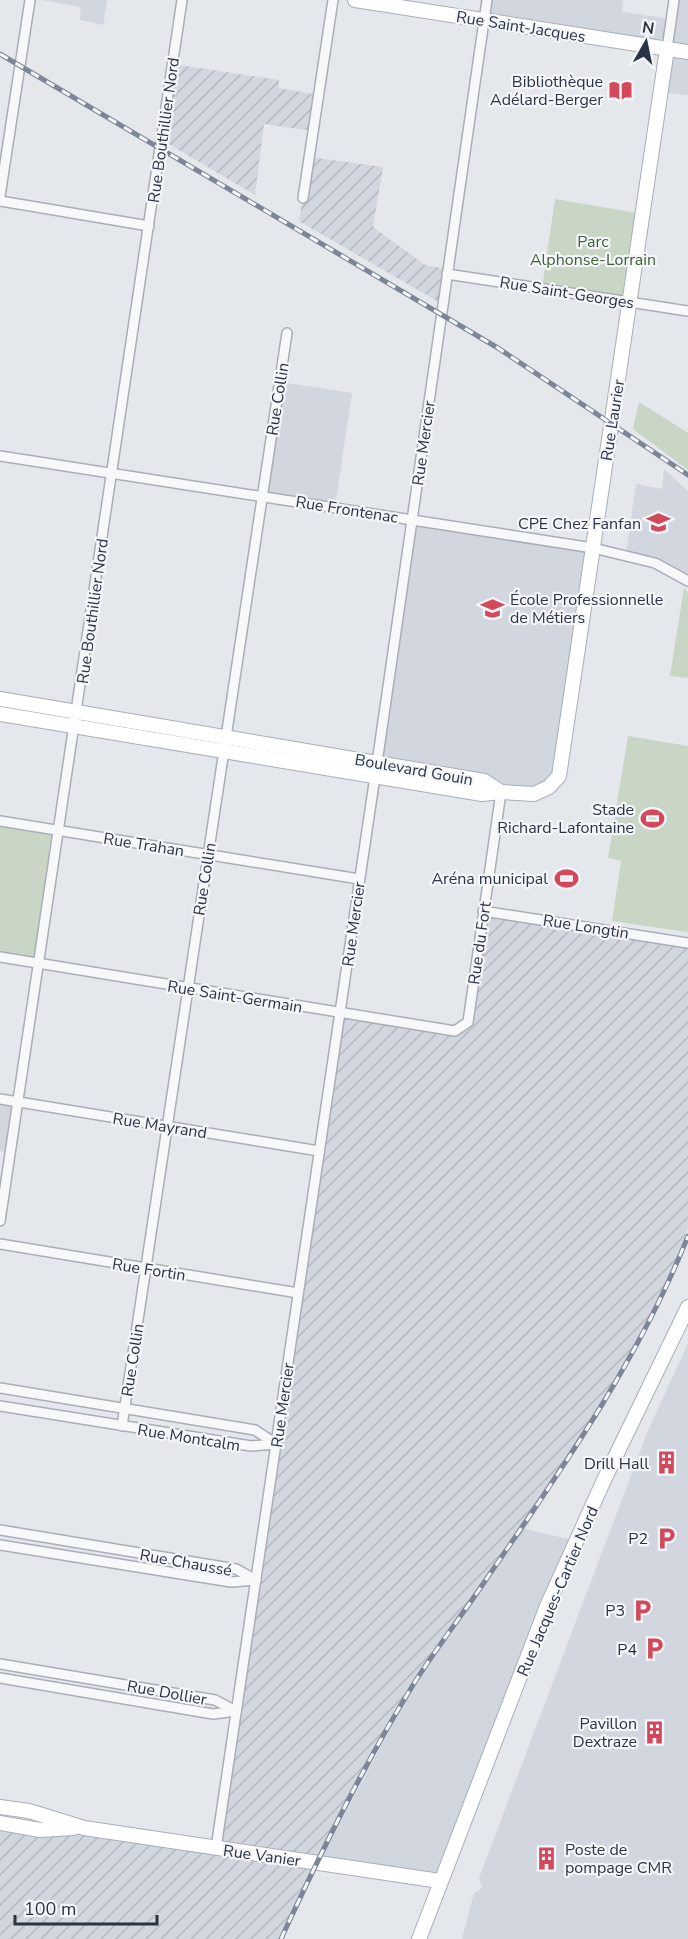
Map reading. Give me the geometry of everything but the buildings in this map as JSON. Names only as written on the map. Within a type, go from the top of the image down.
[{"type":"street","points":[[0,196],[30,0]]},
{"type":"street","name":"Rue Bouthillier Nord","points":[[0,1221],[182,0]]},
{"type":"street","points":[[303,198],[333,0]]},
{"type":"street","name":"Rue Saint-Jacques","points":[[355,0],[688,52]]},
{"type":"street","name":"Rue Mercier","points":[[216,1848],[376,770],[487,0]]},
{"type":"street","name":"Rue Laurier","points":[[501,792],[534,794],[549,787],[559,776],[674,0]]},
{"type":"street","points":[[0,201],[149,226]]},
{"type":"street","name":"Rue Saint-Georges","points":[[447,274],[688,311]]},
{"type":"street","name":"Rue Collin","points":[[122,1426],[287,333]]},
{"type":"street","name":"Rue Frontenac","points":[[0,456],[593,548],[655,563],[688,581]]},
{"type":"street","name":"Boulevard Gouin","points":[[0,699],[77,712],[224,744],[376,770],[482,794],[501,792]]},
{"type":"street","name":"Boulevard Gouin","points":[[0,714],[74,727],[224,744]]},
{"type":"street","name":"Rue du Fort","points":[[468,1022],[501,792]]},
{"type":"street","name":"Rue Trahan","points":[[0,821],[359,879]]},
{"type":"street","name":"Rue Longtin","points":[[483,910],[688,942]]},
{"type":"street","name":"Rue Saint-Germain","points":[[0,957],[454,1031],[468,1022]]},
{"type":"street","name":"Rue Mayrand","points":[[0,1100],[319,1151]]},
{"type":"street","name":"Rue Fortin","points":[[0,1244],[298,1293]]},
{"type":"street","name":"Rue Jacques-Cartier Nord","points":[[419,1939],[547,1606],[604,1480],[688,1307]]},
{"type":"street","name":"Rue Montcalm","points":[[0,1388],[255,1430],[276,1444]]},
{"type":"street","name":"Rue Montcalm","points":[[0,1407],[251,1446],[276,1444]]},
{"type":"street","name":"Rue Chaussé","points":[[0,1530],[236,1569],[256,1580]]},
{"type":"street","name":"Rue Chaussé","points":[[0,1545],[231,1582],[256,1580]]},
{"type":"street","points":[[103,1561],[105,1547]]},
{"type":"street","name":"Rue Dollier","points":[[0,1664],[215,1700],[236,1711]]},
{"type":"street","name":"Rue Dollier","points":[[0,1678],[213,1714],[236,1711]]},
{"type":"street","points":[[85,1693],[86,1678]]},
{"type":"street","name":"Rue Vanier","points":[[0,1807],[29,1811],[84,1828],[440,1881]]},
{"type":"street","name":"Rue Vanier","points":[[0,1824],[40,1830],[84,1828]]},
{"type":"shaded area","points":[[42,0],[107,0],[103,25],[80,20],[81,7]]},
{"type":"shaded area","points":[[487,0],[623,0],[622,12],[671,19],[674,0],[688,0],[688,95],[661,92],[667,49],[484,20]]},
{"type":"shaded area","points":[[173,64],[279,80],[279,88],[319,95],[313,131],[264,124],[255,195],[162,140]]},
{"type":"shaded area","points":[[309,157],[383,167],[373,227],[425,265],[448,269],[442,304],[299,221]]},
{"type":"shaded area","points":[[280,382],[352,393],[335,507],[262,496]]},
{"type":"shaded area","name":"CPE Chez Fanfan","points":[[664,469],[688,491],[688,574],[674,572],[626,555],[636,484],[662,489]]},
{"type":"shaded area","name":"École Professionnelle de Métiers","points":[[413,519],[593,548],[559,776],[534,794],[377,763]]},
{"type":"shaded area","points":[[483,911],[688,943],[688,1228],[656,1309],[618,1379],[528,1525],[414,1684],[357,1781],[281,1939],[0,1939],[0,1824],[84,1828],[215,1848],[340,1013],[454,1031],[468,1022]]},
{"type":"shaded area","points":[[0,1100],[18,1102],[10,1153],[0,1151]]},
{"type":"shaded area","points":[[688,1343],[688,1939],[462,1939],[474,1893],[482,1888],[479,1878],[647,1433]]},
{"type":"shaded area","points":[[521,1528],[577,1541],[440,1881],[316,1869],[414,1684]]},
{"type":"green space","name":"Parc Alphonse-Lorrain","points":[[555,199],[643,214],[630,302],[542,288]]},
{"type":"green space","points":[[639,402],[688,433],[688,470],[633,429]]},
{"type":"green space","points":[[684,588],[688,592],[688,678],[670,676]]},
{"type":"green space","name":"Stade Richard-Lafontaine","points":[[628,736],[688,746],[688,932],[612,921],[621,861],[608,858]]},
{"type":"green space","points":[[0,821],[59,830],[39,964],[0,957]]},
{"type":"railway","points":[[0,54],[498,348],[688,475]]},
{"type":"railway","points":[[281,1939],[311,1874],[377,1747],[421,1672],[540,1501],[595,1416],[646,1328],[688,1236]]},
{"type":"place","name":"Bibliothèque Adélard-Berger","points":[[621,90]]},
{"type":"place","name":"CPE Chez Fanfan","points":[[659,523]]},
{"type":"place","name":"École Professionnelle de Métiers","points":[[492,608]]},
{"type":"place","name":"Stade Richard-Lafontaine","points":[[652,818]]},
{"type":"place","name":"Aréna municipal","points":[[566,878]]},
{"type":"place","name":"Drill Hall","points":[[667,1463]]},
{"type":"place","name":"P2","points":[[666,1538]]},
{"type":"place","name":"P3","points":[[643,1610]]},
{"type":"place","name":"P4","points":[[655,1649]]},
{"type":"place","name":"Pavillon Dextraze","points":[[655,1732]]},
{"type":"place","name":"Poste de pompage CMR","points":[[547,1858]]}]
